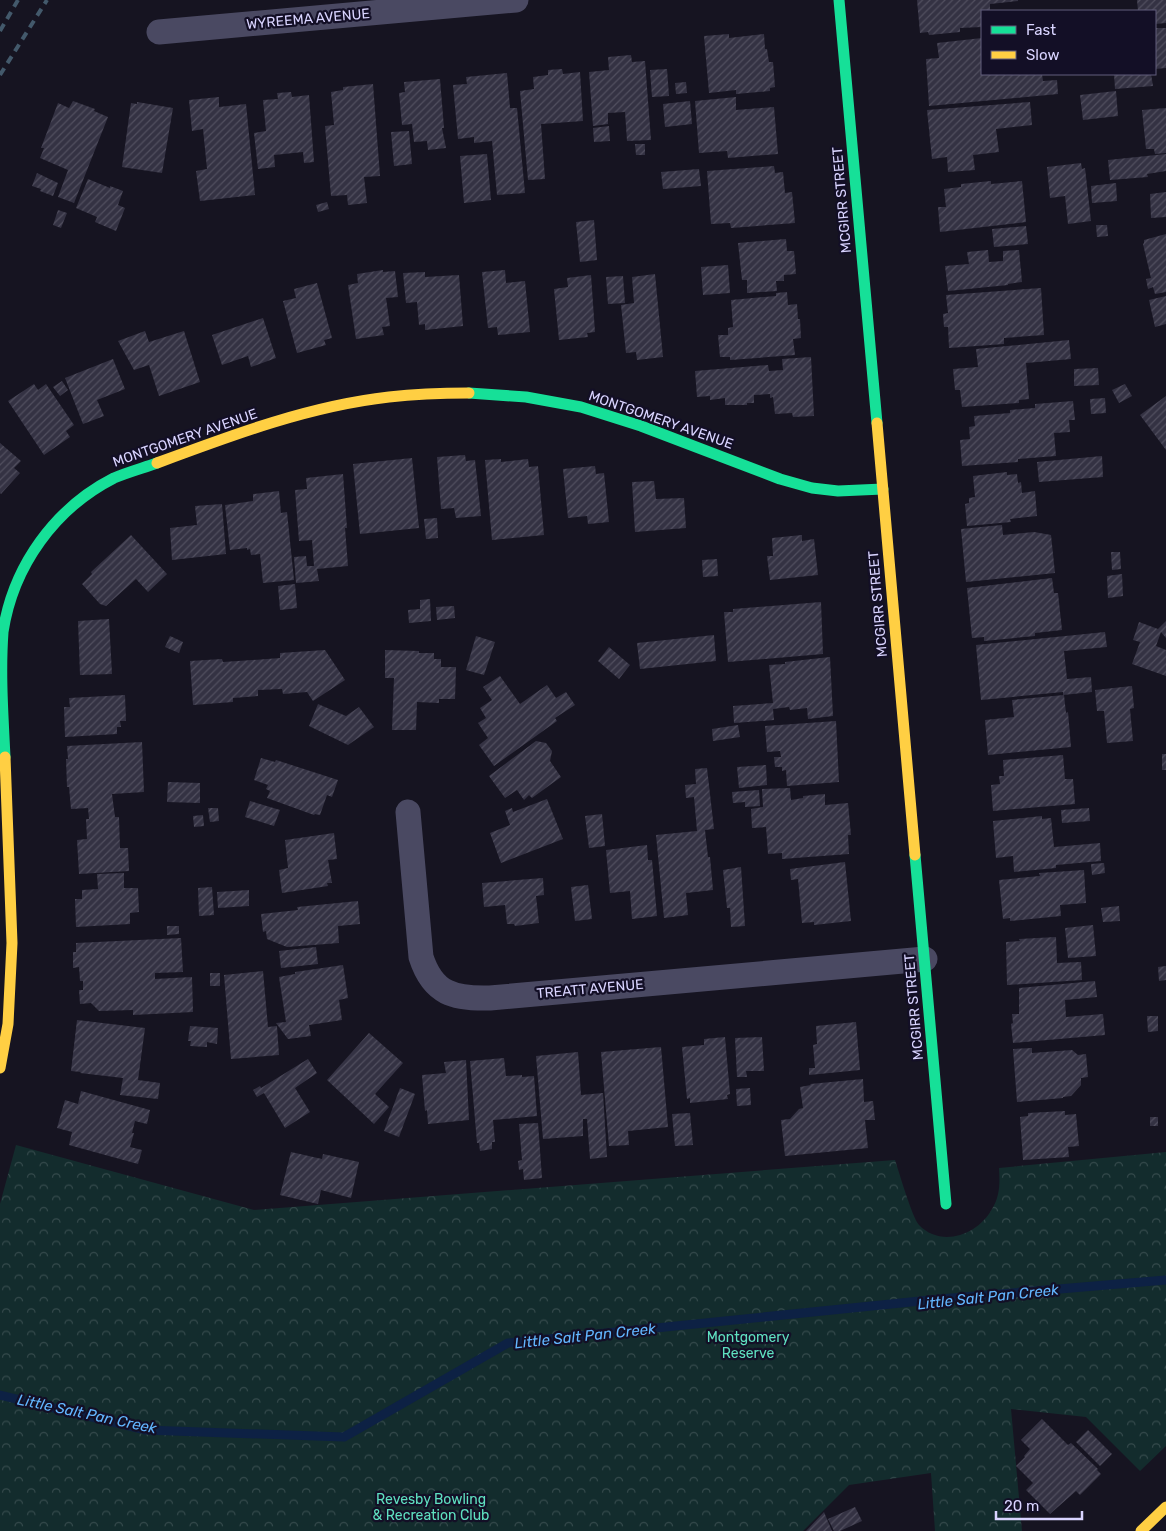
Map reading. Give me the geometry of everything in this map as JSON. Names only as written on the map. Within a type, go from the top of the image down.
[{"type":"street","name":"WYREEMA AVENUE","points":[[159,32],[516,0]]},
{"type":"street","name":"MCGIRR STREET","points":[[839,0],[946,1204]]},
{"type":"street","name":"MONTGOMERY AVENUE","points":[[0,1068],[8,1024],[12,943],[1,663],[4,624],[16,583],[34,546],[63,514],[96,489],[123,475],[289,419],[334,407],[386,397],[469,393],[517,396],[568,404],[607,414],[766,474],[807,487],[838,492],[883,489]]},
{"type":"street","name":"TREATT AVENUE","points":[[408,812],[421,957],[425,970],[432,981],[442,990],[455,996],[469,999],[490,998],[924,959]]},
{"type":"street","points":[[1142,1531],[1166,1507]]},
{"type":"green space","name":"Montgomery Reserve","points":[[16,1145],[254,1210],[895,1160],[909,1204],[919,1225],[928,1232],[948,1237],[969,1232],[986,1218],[995,1204],[998,1194],[999,1168],[1166,1152],[1166,1446],[1140,1471],[1086,1417],[1011,1409],[1022,1531],[935,1531],[931,1473],[849,1485],[803,1531],[0,1531],[0,1204]]},
{"type":"building","points":[[917,0],[1018,0],[990,4],[990,10],[981,10],[981,27],[960,28],[960,32],[929,35],[928,32],[920,33]]},
{"type":"building","points":[[1137,0],[1166,0],[1166,23],[1156,24],[1156,10],[1138,10]]},
{"type":"building","points":[[1156,28],[1166,28],[1166,68],[1156,69]]},
{"type":"building","points":[[729,34],[729,38],[764,34],[765,49],[767,49],[769,62],[773,62],[775,87],[770,88],[770,91],[736,94],[736,90],[709,93],[704,36]]},
{"type":"building","points":[[981,38],[981,75],[1042,75],[1043,81],[1057,80],[1058,94],[929,106],[926,59],[939,58],[937,43]]},
{"type":"building","points":[[631,55],[632,62],[645,61],[651,140],[627,141],[625,112],[608,113],[608,124],[593,126],[589,72],[609,70],[608,57]]},
{"type":"building","points":[[562,69],[563,74],[580,72],[583,121],[541,124],[545,179],[528,180],[520,91],[534,89],[533,77],[548,75],[548,70]]},
{"type":"building","points":[[667,69],[669,96],[652,97],[650,70]]},
{"type":"building","points":[[507,73],[510,108],[517,108],[525,193],[497,195],[492,141],[474,143],[474,137],[458,139],[453,85],[467,84],[466,77]]},
{"type":"building","points":[[1114,75],[1151,75],[1153,86],[1115,89]]},
{"type":"building","points":[[440,79],[444,128],[442,128],[446,148],[428,150],[427,141],[414,142],[412,124],[402,125],[399,93],[405,92],[404,82]]},
{"type":"building","points":[[686,82],[687,93],[676,94],[675,83]]},
{"type":"building","points":[[373,84],[380,176],[364,177],[367,203],[348,205],[347,195],[331,196],[325,126],[334,125],[331,92],[343,90],[343,87]]},
{"type":"building","points":[[1116,91],[1118,116],[1083,120],[1080,95]]},
{"type":"building","points":[[291,92],[292,97],[309,95],[314,162],[304,163],[303,152],[274,155],[275,167],[258,169],[254,133],[266,131],[263,100],[278,99],[277,93]]},
{"type":"building","points":[[219,97],[219,107],[246,104],[255,195],[200,201],[196,171],[207,169],[203,129],[192,131],[189,100]]},
{"type":"building","points":[[736,97],[736,110],[774,107],[778,154],[728,158],[727,151],[699,153],[695,101]]},
{"type":"building","points":[[73,101],[95,109],[94,111],[108,117],[74,203],[58,197],[68,170],[40,158],[44,148],[41,148],[58,103],[69,108]]},
{"type":"building","points":[[690,101],[692,124],[665,127],[663,104]]},
{"type":"building","points":[[137,102],[173,108],[162,173],[122,167],[131,103],[137,104]]},
{"type":"building","points":[[1030,102],[1032,125],[996,129],[999,152],[973,155],[975,170],[948,172],[947,157],[932,159],[927,110]]},
{"type":"building","points":[[1166,108],[1166,153],[1155,154],[1154,149],[1146,149],[1142,110]]},
{"type":"building","points":[[609,126],[610,141],[594,142],[593,128]]},
{"type":"building","points":[[409,131],[412,164],[394,166],[391,132]]},
{"type":"building","points":[[635,144],[645,144],[645,155],[636,155]]},
{"type":"building","points":[[487,154],[491,200],[464,203],[460,156]]},
{"type":"building","points":[[1166,154],[1166,171],[1147,174],[1148,177],[1110,180],[1108,160]]},
{"type":"building","points":[[1081,163],[1082,169],[1085,168],[1091,221],[1068,224],[1065,196],[1050,198],[1047,167]]},
{"type":"building","points":[[774,166],[775,173],[783,172],[785,193],[792,192],[795,223],[731,228],[730,223],[711,224],[707,171]]},
{"type":"building","points":[[699,169],[701,186],[663,189],[661,172]]},
{"type":"building","points":[[37,173],[58,183],[53,196],[32,186]]},
{"type":"building","points":[[88,179],[123,191],[118,205],[125,208],[116,231],[95,222],[97,217],[76,208]]},
{"type":"building","points":[[991,181],[991,184],[1022,181],[1026,222],[940,232],[938,207],[946,207],[944,189],[961,187],[961,184]]},
{"type":"building","points":[[1116,183],[1117,201],[1092,203],[1091,186]]},
{"type":"building","points":[[1166,192],[1166,217],[1151,218],[1150,194]]},
{"type":"building","points":[[327,202],[329,209],[318,212],[316,205]]},
{"type":"building","points":[[58,210],[67,213],[61,228],[53,225]]},
{"type":"building","points":[[594,220],[597,260],[580,262],[576,222]]},
{"type":"building","points":[[1096,225],[1107,225],[1108,236],[1097,237]]},
{"type":"building","points":[[1026,226],[1028,244],[994,247],[992,229]]},
{"type":"building","points":[[1166,234],[1166,292],[1155,294],[1153,287],[1148,289],[1146,279],[1151,278],[1143,244],[1144,240]]},
{"type":"building","points":[[786,239],[787,251],[794,251],[796,274],[784,275],[784,281],[776,281],[777,291],[747,293],[747,280],[742,280],[738,243]]},
{"type":"building","points":[[988,250],[989,262],[1003,261],[1003,251],[1019,250],[1022,282],[948,291],[945,266],[969,264],[967,252]]},
{"type":"building","points":[[728,265],[730,293],[703,295],[701,267]]},
{"type":"building","points":[[383,270],[383,272],[395,271],[398,297],[386,298],[390,326],[382,327],[384,335],[356,339],[348,285],[358,283],[357,274]]},
{"type":"building","points":[[505,270],[506,283],[525,281],[530,332],[498,335],[497,327],[488,328],[482,272]]},
{"type":"building","points":[[425,272],[425,277],[459,275],[463,326],[425,330],[425,324],[419,325],[417,302],[406,303],[403,273]]},
{"type":"building","points":[[655,274],[663,357],[637,360],[636,352],[626,353],[621,305],[634,303],[632,277]]},
{"type":"building","points":[[591,275],[595,332],[587,333],[588,337],[559,340],[554,289],[568,287],[567,278]]},
{"type":"building","points":[[623,276],[625,303],[608,304],[606,277]]},
{"type":"building","points":[[317,283],[332,338],[324,340],[326,345],[297,353],[283,301],[296,298],[294,289]]},
{"type":"building","points":[[1041,288],[1044,335],[1004,338],[1004,344],[949,348],[948,327],[944,327],[943,314],[948,313],[946,295]]},
{"type":"building","points":[[787,292],[788,305],[797,304],[798,319],[800,319],[801,338],[793,339],[795,355],[730,360],[730,357],[720,357],[718,335],[728,335],[728,328],[733,327],[731,300],[776,296],[776,293]]},
{"type":"building","points":[[1166,296],[1166,324],[1155,327],[1149,300]]},
{"type":"building","points":[[263,318],[276,358],[251,367],[248,356],[222,365],[212,335]]},
{"type":"building","points":[[145,331],[149,342],[184,331],[200,382],[159,396],[149,365],[134,370],[118,341]]},
{"type":"building","points":[[1069,340],[1071,359],[1026,363],[1029,399],[1019,400],[1019,403],[962,407],[960,390],[955,390],[953,369],[978,367],[976,349]]},
{"type":"building","points":[[811,357],[814,416],[793,417],[792,413],[775,414],[773,397],[770,398],[770,394],[754,395],[754,403],[747,403],[747,405],[725,405],[725,398],[710,400],[710,396],[697,397],[695,371],[768,365],[769,371],[783,370],[782,359]]},
{"type":"building","points":[[113,359],[125,389],[97,400],[104,416],[83,424],[65,378]]},
{"type":"building","points":[[1098,368],[1099,385],[1074,386],[1074,369]]},
{"type":"building","points":[[62,381],[68,390],[60,396],[53,387]]},
{"type":"building","points":[[34,384],[38,390],[46,384],[74,425],[66,431],[70,437],[44,455],[8,401]]},
{"type":"building","points":[[1125,384],[1132,396],[1119,403],[1112,390]]},
{"type":"building","points":[[1166,396],[1166,450],[1140,415]]},
{"type":"building","points":[[1105,398],[1106,413],[1091,414],[1090,399]]},
{"type":"building","points":[[1073,401],[1075,420],[1069,420],[1070,432],[1054,433],[1056,456],[1018,459],[1018,462],[962,466],[960,440],[970,439],[969,427],[975,426],[974,416],[1010,413],[1010,410],[1035,408],[1035,404]]},
{"type":"building","points":[[0,443],[21,461],[14,468],[20,473],[1,494],[0,493]]},
{"type":"building","points":[[465,455],[466,461],[475,460],[481,516],[456,518],[454,508],[441,509],[437,457]]},
{"type":"building","points":[[1102,456],[1103,477],[1039,482],[1037,462]]},
{"type":"building","points":[[412,458],[419,528],[360,534],[353,464]]},
{"type":"building","points":[[501,459],[501,462],[528,459],[529,467],[538,466],[544,535],[492,540],[485,460]]},
{"type":"building","points":[[595,466],[596,474],[604,473],[609,522],[588,524],[587,516],[568,518],[563,469]]},
{"type":"building","points":[[1007,472],[1007,475],[1017,474],[1018,483],[1021,482],[1022,493],[1035,491],[1037,516],[1010,519],[1011,522],[967,526],[965,504],[969,503],[969,498],[975,497],[973,476]]},
{"type":"building","points":[[343,474],[348,566],[317,569],[319,581],[296,583],[294,557],[306,556],[307,566],[314,566],[312,540],[299,541],[295,490],[307,489],[306,478]]},
{"type":"building","points":[[654,481],[656,499],[684,498],[686,528],[635,532],[632,482]]},
{"type":"building","points":[[279,491],[281,513],[287,512],[294,580],[263,583],[260,554],[251,555],[250,549],[247,550],[247,548],[230,550],[225,505],[253,501],[253,494]]},
{"type":"building","points":[[222,504],[226,554],[172,560],[170,528],[197,525],[195,506]]},
{"type":"building","points":[[437,518],[438,538],[426,539],[424,519]]},
{"type":"building","points":[[1002,525],[1003,535],[1034,532],[1051,535],[1055,573],[966,582],[961,529]]},
{"type":"building","points":[[131,535],[167,574],[148,592],[136,579],[106,606],[100,604],[82,584],[92,574],[91,572]]},
{"type":"building","points":[[802,535],[802,541],[814,539],[818,575],[770,580],[767,556],[773,556],[772,538]]},
{"type":"building","points":[[1111,552],[1120,552],[1121,569],[1112,570]]},
{"type":"building","points":[[717,559],[718,576],[703,577],[702,560]]},
{"type":"building","points":[[1122,574],[1123,596],[1108,598],[1107,576]]},
{"type":"building","points":[[1052,578],[1054,593],[1058,593],[1062,630],[1035,633],[1035,636],[984,641],[984,637],[972,638],[967,588]]},
{"type":"building","points":[[295,584],[297,608],[280,610],[278,586]]},
{"type":"building","points":[[430,599],[431,621],[409,623],[408,610],[420,609],[420,600]]},
{"type":"building","points":[[821,602],[823,654],[728,662],[724,612],[733,612],[733,609]]},
{"type":"building","points":[[454,606],[455,618],[437,620],[436,607]]},
{"type":"building","points":[[109,619],[112,674],[80,675],[78,621]]},
{"type":"building","points":[[1166,621],[1166,638],[1161,632],[1156,646],[1166,650],[1166,676],[1132,664],[1140,642],[1133,640],[1139,622],[1158,629]]},
{"type":"building","points":[[1105,632],[1107,647],[1064,651],[1067,679],[1091,677],[1092,692],[1063,695],[1063,692],[981,700],[976,645]]},
{"type":"building","points":[[714,635],[716,661],[640,669],[637,643]]},
{"type":"building","points":[[170,636],[183,642],[179,653],[165,647]]},
{"type":"building","points":[[476,636],[495,642],[484,675],[466,670]]},
{"type":"building","points":[[609,647],[630,665],[619,679],[598,661]]},
{"type":"building","points":[[325,650],[345,680],[313,701],[307,692],[283,694],[282,689],[258,690],[258,696],[233,698],[233,702],[193,705],[190,661],[222,659],[223,662],[280,658],[280,653]]},
{"type":"building","points":[[385,650],[434,653],[434,659],[441,659],[441,667],[456,667],[455,699],[439,699],[439,703],[417,702],[416,730],[392,730],[394,678],[385,678]]},
{"type":"building","points":[[830,657],[833,716],[808,719],[807,708],[790,710],[789,707],[773,709],[774,720],[734,723],[733,706],[773,703],[769,665]]},
{"type":"building","points":[[500,676],[520,704],[547,685],[556,698],[566,692],[575,705],[555,718],[557,721],[494,766],[479,745],[488,738],[478,723],[486,718],[480,708],[492,700],[483,687]]},
{"type":"building","points":[[1132,686],[1134,708],[1130,709],[1133,741],[1107,743],[1104,711],[1097,711],[1095,690]]},
{"type":"building","points":[[125,695],[126,721],[120,721],[121,727],[117,727],[117,734],[65,737],[64,707],[70,707],[69,698]]},
{"type":"building","points":[[1064,695],[1066,713],[1068,712],[1071,747],[988,755],[985,720],[1014,717],[1012,700]]},
{"type":"building","points":[[318,704],[346,716],[359,707],[374,727],[348,745],[309,726]]},
{"type":"building","points":[[836,721],[839,782],[787,786],[786,770],[782,771],[782,767],[775,767],[774,757],[781,757],[780,751],[767,752],[765,726]]},
{"type":"building","points":[[738,725],[740,737],[713,741],[712,729]]},
{"type":"building","points":[[536,741],[546,743],[552,751],[550,761],[561,777],[532,798],[529,795],[524,800],[517,790],[505,798],[489,776]]},
{"type":"building","points":[[142,742],[144,792],[112,794],[115,817],[119,817],[120,848],[128,848],[129,871],[79,874],[77,840],[87,839],[86,819],[89,819],[88,808],[71,809],[69,787],[67,787],[67,746]]},
{"type":"building","points":[[1162,754],[1166,754],[1166,770],[1162,770]]},
{"type":"building","points":[[1063,755],[1065,779],[1073,779],[1075,804],[993,811],[991,785],[1000,784],[999,776],[1004,776],[1003,760]]},
{"type":"building","points":[[261,758],[275,762],[276,760],[338,780],[332,797],[327,795],[320,815],[314,815],[267,798],[270,791],[266,789],[268,785],[254,780]]},
{"type":"building","points":[[766,765],[767,785],[739,788],[737,767]]},
{"type":"building","points":[[707,768],[714,829],[705,830],[713,890],[686,893],[688,915],[664,918],[656,835],[697,831],[694,797],[686,798],[685,785],[696,784],[695,769]]},
{"type":"building","points":[[168,782],[200,783],[200,803],[167,802]]},
{"type":"building","points":[[790,788],[791,800],[803,798],[803,796],[825,794],[825,805],[848,803],[851,835],[848,835],[849,854],[782,859],[782,853],[768,854],[766,827],[752,828],[751,809],[763,807],[762,789]]},
{"type":"building","points":[[759,790],[760,806],[745,807],[745,802],[733,803],[732,792]]},
{"type":"building","points":[[547,799],[563,839],[501,863],[490,833],[510,825],[505,811],[512,808],[513,812]]},
{"type":"building","points":[[250,801],[280,810],[274,826],[245,817]]},
{"type":"building","points":[[208,808],[218,808],[219,821],[210,822]]},
{"type":"building","points":[[1089,808],[1090,821],[1062,823],[1061,810]]},
{"type":"building","points":[[602,814],[605,846],[589,848],[585,816]]},
{"type":"building","points":[[203,815],[204,826],[194,827],[193,816]]},
{"type":"building","points":[[1042,816],[1042,819],[1051,818],[1054,847],[1100,843],[1101,861],[1056,865],[1056,868],[1014,872],[1013,856],[996,858],[993,821]]},
{"type":"building","points":[[334,833],[337,859],[328,860],[332,883],[327,883],[328,886],[282,893],[279,870],[288,868],[285,840]]},
{"type":"building","points":[[647,845],[648,860],[652,860],[657,916],[632,919],[630,891],[610,893],[606,850]]},
{"type":"building","points":[[845,862],[851,921],[814,925],[814,922],[802,923],[798,879],[791,880],[790,869]]},
{"type":"building","points":[[1104,863],[1105,873],[1092,875],[1091,864]]},
{"type":"building","points":[[741,867],[745,926],[731,927],[730,908],[727,908],[723,870]]},
{"type":"building","points":[[1084,870],[1086,903],[1060,905],[1061,916],[1010,921],[1010,918],[1003,919],[999,880],[1040,876],[1039,873]]},
{"type":"building","points":[[124,873],[124,888],[138,888],[139,912],[130,913],[130,924],[76,927],[75,899],[82,899],[82,890],[98,889],[97,874]]},
{"type":"building","points":[[543,878],[544,895],[536,896],[539,923],[515,926],[514,924],[507,924],[505,905],[484,907],[482,883]]},
{"type":"building","points":[[588,885],[592,919],[575,921],[571,887]]},
{"type":"building","points":[[212,887],[214,915],[199,916],[198,888]]},
{"type":"building","points":[[249,890],[249,906],[218,908],[217,892]]},
{"type":"building","points":[[358,901],[360,924],[338,926],[339,943],[287,947],[267,939],[266,931],[263,932],[261,914],[298,910],[297,907]]},
{"type":"building","points":[[1119,906],[1120,921],[1103,922],[1101,908]]},
{"type":"building","points":[[1093,925],[1096,956],[1068,958],[1065,928]]},
{"type":"building","points":[[167,926],[179,926],[179,934],[167,935]]},
{"type":"building","points":[[1056,937],[1057,963],[1081,962],[1082,980],[1007,985],[1006,942],[1020,941],[1019,939]]},
{"type":"building","points":[[181,938],[183,972],[155,973],[155,979],[192,977],[193,1012],[133,1015],[133,1010],[99,1011],[91,1003],[80,1004],[79,990],[83,990],[83,981],[80,981],[79,967],[73,968],[73,952],[76,952],[76,943]]},
{"type":"building","points":[[316,947],[318,964],[281,968],[279,951]]},
{"type":"building","points":[[343,965],[348,998],[339,1000],[342,1020],[309,1025],[311,1036],[288,1039],[276,1023],[286,1022],[279,977],[295,974],[295,972]]},
{"type":"building","points":[[1166,966],[1166,980],[1159,981],[1158,967]]},
{"type":"building","points":[[263,971],[268,1027],[277,1026],[279,1055],[231,1059],[224,975]]},
{"type":"building","points":[[210,973],[220,973],[220,986],[210,986]]},
{"type":"building","points":[[1095,981],[1097,997],[1065,1000],[1066,1017],[1103,1014],[1105,1035],[1013,1043],[1012,1014],[1019,1014],[1019,988]]},
{"type":"building","points":[[1147,1016],[1158,1016],[1158,1031],[1148,1032]]},
{"type":"building","points":[[77,1020],[145,1028],[138,1080],[160,1083],[158,1099],[120,1095],[123,1078],[71,1071]]},
{"type":"building","points":[[856,1022],[860,1070],[809,1075],[809,1068],[815,1068],[813,1045],[817,1044],[816,1026]]},
{"type":"building","points":[[190,1026],[218,1028],[217,1044],[207,1042],[207,1047],[190,1046],[191,1041],[188,1041]]},
{"type":"building","points":[[369,1033],[403,1063],[375,1094],[389,1107],[374,1124],[327,1080]]},
{"type":"building","points":[[725,1037],[730,1094],[727,1095],[728,1099],[690,1103],[690,1098],[687,1099],[682,1047],[704,1045],[704,1039]]},
{"type":"building","points":[[762,1037],[764,1071],[746,1071],[747,1077],[737,1077],[735,1038]]},
{"type":"building","points":[[661,1047],[668,1127],[628,1131],[629,1145],[609,1146],[601,1052]]},
{"type":"building","points":[[1032,1048],[1032,1053],[1072,1050],[1078,1055],[1086,1054],[1088,1077],[1081,1078],[1081,1085],[1071,1096],[1017,1102],[1013,1049]]},
{"type":"building","points":[[578,1052],[581,1095],[603,1093],[607,1157],[590,1159],[587,1119],[583,1119],[583,1136],[543,1139],[536,1056]]},
{"type":"building","points":[[504,1058],[506,1076],[534,1076],[537,1116],[493,1120],[495,1142],[492,1142],[492,1149],[480,1151],[479,1143],[477,1143],[470,1061]]},
{"type":"building","points":[[308,1059],[317,1073],[295,1088],[310,1112],[285,1128],[264,1093],[257,1097],[253,1090],[260,1086],[261,1088]]},
{"type":"building","points":[[466,1060],[469,1120],[428,1124],[422,1075],[446,1073],[444,1062]]},
{"type":"building","points":[[863,1079],[864,1102],[873,1101],[875,1120],[865,1120],[868,1148],[785,1156],[781,1120],[790,1119],[799,1109],[803,1108],[800,1087],[810,1084]]},
{"type":"building","points":[[400,1088],[415,1094],[399,1137],[384,1131]]},
{"type":"building","points":[[750,1088],[751,1105],[737,1106],[736,1089]]},
{"type":"building","points":[[81,1091],[150,1110],[147,1124],[135,1121],[132,1133],[134,1133],[130,1147],[142,1150],[138,1164],[69,1145],[72,1132],[57,1128],[65,1100],[78,1104]]},
{"type":"building","points":[[1065,1111],[1065,1115],[1076,1114],[1079,1146],[1068,1147],[1069,1157],[1023,1160],[1020,1117],[1028,1116],[1028,1113]]},
{"type":"building","points":[[690,1113],[693,1145],[675,1146],[672,1114]]},
{"type":"building","points":[[1150,1117],[1158,1117],[1158,1126],[1150,1126]]},
{"type":"building","points":[[538,1123],[542,1178],[524,1180],[523,1169],[519,1170],[518,1161],[522,1160],[519,1124]]},
{"type":"building","points":[[291,1152],[322,1159],[323,1154],[359,1162],[351,1198],[321,1190],[318,1204],[280,1195]]},
{"type":"building","points":[[1042,1419],[1068,1445],[1071,1443],[1101,1474],[1080,1495],[1076,1491],[1050,1514],[1026,1490],[1033,1483],[1016,1466],[1030,1449],[1021,1440]]},
{"type":"building","points":[[1088,1430],[1112,1454],[1100,1466],[1076,1442]]},
{"type":"building","points":[[855,1507],[862,1521],[840,1531],[834,1531],[828,1519]]},
{"type":"building","points":[[824,1512],[832,1531],[806,1531]]},
{"type":"waterway","name":"Little Salt Pan Creek","points":[[0,1395],[145,1430],[344,1437],[508,1343],[940,1299],[1166,1280]]},
{"type":"railway","points":[[0,31],[18,0]]},
{"type":"railway","points":[[0,75],[47,0]]},
{"type":"traffic: fast","points":[[839,0],[877,423]]},
{"type":"traffic: fast","points":[[469,393],[526,397],[581,407],[641,426],[780,479],[812,488],[838,491],[883,489]]},
{"type":"traffic: fast","points":[[5,757],[2,679],[3,632],[16,584],[27,562],[40,542],[73,505],[114,478],[157,463]]},
{"type":"traffic: fast","points":[[915,855],[946,1204]]},
{"type":"traffic: slow","points":[[157,463],[242,432],[330,407],[399,396],[469,393]]},
{"type":"traffic: slow","points":[[877,423],[915,855]]},
{"type":"traffic: slow","points":[[0,1068],[8,1024],[12,943],[5,757]]},
{"type":"traffic: slow","points":[[1141,1531],[1166,1507]]},
{"type":"park label","name":"Revesby Bowling & Recreation Club","points":[[431,1508]]}]
